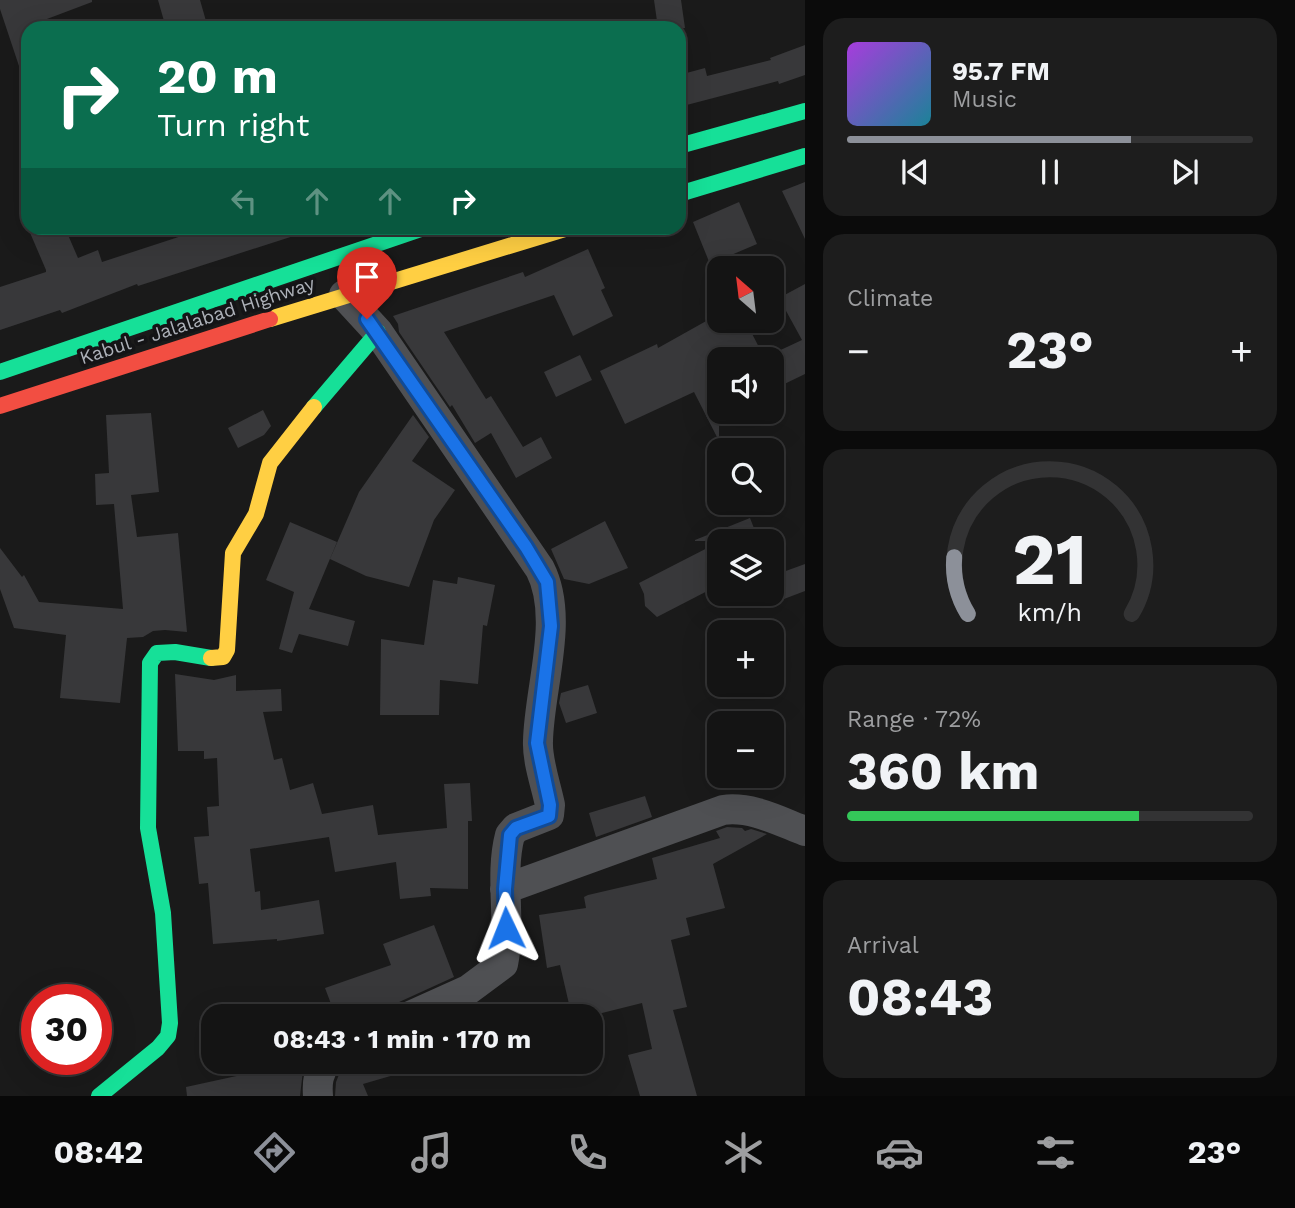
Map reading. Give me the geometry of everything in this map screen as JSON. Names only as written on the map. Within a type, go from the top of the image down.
[{"type":"main road","points":[[686,144],[805,111]]},
{"type":"main road","points":[[686,192],[805,156]]},
{"type":"main road","name":"Kabul - Jalalabad Highway","points":[[0,372],[403,235]]},
{"type":"main road","name":"Kabul - Jalalabad Highway","points":[[0,406],[344,295],[545,235]]},
{"type":"main road","points":[[98,1096],[158,1048],[168,1036],[170,1023],[163,913],[148,828],[150,663],[155,655],[163,651],[213,659],[223,657],[227,650],[233,553],[256,514],[270,463],[378,332]]},
{"type":"street","points":[[344,295],[378,332],[547,582],[551,626],[537,743],[550,805],[549,816],[516,828],[510,835],[505,889],[507,947],[503,964],[468,990],[437,1004]]},
{"type":"street","points":[[505,889],[723,810],[737,808],[751,811],[805,831]]},
{"type":"street","points":[[318,1096],[321,1074]]},
{"type":"building","points":[[0,0],[92,0],[42,21],[21,21],[21,72],[0,9]]},
{"type":"building","points":[[158,0],[200,0],[206,21],[164,21]]},
{"type":"building","points":[[654,0],[681,0],[684,21],[657,21]]},
{"type":"building","points":[[805,45],[805,75],[779,84],[778,81],[686,105],[686,73],[705,68],[707,76],[771,60],[770,58]]},
{"type":"building","points":[[805,182],[805,239],[782,191]]},
{"type":"building","points":[[739,202],[757,244],[729,256],[707,257],[693,222]]},
{"type":"building","points":[[31,235],[68,235],[78,258],[98,250],[102,262],[185,235],[297,235],[138,286],[137,284],[62,313],[60,310],[0,330],[0,287],[46,270]]},
{"type":"building","points":[[588,249],[605,288],[601,290],[613,316],[573,336],[554,295],[444,332],[486,399],[491,396],[523,447],[541,437],[552,458],[516,478],[491,433],[475,443],[452,405],[450,407],[399,332],[393,316],[523,272],[525,277]]},
{"type":"building","points":[[805,284],[805,374],[784,384],[784,348],[802,340],[784,307],[784,295]]},
{"type":"building","points":[[707,321],[707,333],[752,333],[759,347],[707,347],[707,417],[694,392],[625,424],[600,371],[657,344],[658,348]]},
{"type":"building","points":[[580,355],[592,380],[556,397],[544,372]]},
{"type":"building","points":[[263,410],[271,426],[264,435],[238,448],[228,428]]},
{"type":"building","points":[[151,413],[159,492],[131,495],[137,537],[178,533],[187,632],[153,631],[143,637],[127,638],[120,703],[60,698],[66,635],[14,628],[0,589],[0,548],[22,577],[24,575],[39,602],[123,609],[114,504],[96,505],[95,474],[109,473],[106,415]]},
{"type":"building","points":[[413,415],[429,437],[412,461],[455,490],[434,520],[409,587],[366,576],[330,559],[359,492]]},
{"type":"building","points":[[710,424],[719,424],[717,438]]},
{"type":"building","points":[[750,518],[754,529],[722,529]]},
{"type":"building","points":[[605,521],[628,568],[589,584],[564,579],[551,549]]},
{"type":"building","points":[[290,522],[337,542],[309,609],[355,621],[348,646],[299,634],[292,653],[279,649],[294,592],[266,580]]},
{"type":"building","points":[[707,535],[707,541],[695,540]]},
{"type":"building","points":[[707,548],[707,591],[657,617],[645,606],[639,583]]},
{"type":"building","points":[[805,564],[805,591],[784,599],[784,572]]},
{"type":"building","points":[[458,577],[495,585],[487,626],[483,625],[478,684],[440,680],[439,715],[380,715],[381,639],[424,645],[433,580],[457,584]]},
{"type":"building","points":[[175,674],[214,680],[236,675],[236,691],[281,689],[282,711],[263,712],[274,760],[282,758],[290,790],[313,783],[322,814],[373,805],[378,835],[447,828],[444,784],[470,783],[472,821],[468,821],[468,889],[430,888],[431,896],[400,899],[396,862],[335,872],[329,837],[250,849],[255,892],[260,891],[261,910],[319,900],[324,934],[277,941],[213,944],[208,883],[199,884],[194,837],[209,836],[207,807],[219,806],[217,758],[204,759],[204,751],[178,751]]},
{"type":"building","points":[[588,685],[597,713],[566,723],[559,703],[561,693]]},
{"type":"building","points":[[645,796],[652,817],[596,837],[589,813]]},
{"type":"building","points":[[727,827],[742,828],[745,831],[751,829],[767,834],[713,864],[725,908],[686,918],[690,935],[671,940],[687,1007],[673,1010],[697,1096],[640,1096],[628,1055],[652,1049],[642,1003],[603,1013],[603,1004],[569,1004],[560,965],[547,968],[539,915],[586,908],[584,897],[588,895],[657,879],[652,858],[720,838],[716,831]]},
{"type":"building","points":[[434,925],[454,977],[395,1004],[331,1004],[325,988],[391,965],[383,944]]},
{"type":"building","points":[[246,1074],[303,1074],[300,1096],[187,1096],[186,1087]]},
{"type":"building","points":[[339,1074],[397,1074],[363,1084],[368,1096],[335,1096]]},
{"type":"traffic: fast","points":[[686,144],[805,111]]},
{"type":"traffic: fast","points":[[686,192],[805,156]]},
{"type":"traffic: fast","points":[[0,372],[403,235]]},
{"type":"traffic: fast","points":[[314,407],[378,332]]},
{"type":"traffic: fast","points":[[99,1096],[158,1048],[168,1036],[170,1023],[163,913],[148,828],[150,663],[157,653],[175,652],[211,658]]},
{"type":"traffic: slow","points":[[270,319],[545,235]]},
{"type":"traffic: slow","points":[[211,658],[223,657],[227,650],[233,553],[256,514],[270,463],[314,407]]},
{"type":"traffic: jam","points":[[0,406],[270,319]]},
{"type":"route","points":[[367,319],[526,547],[547,582],[551,626],[537,743],[550,805],[549,816],[516,828],[510,835],[505,889],[506,928]]}]
